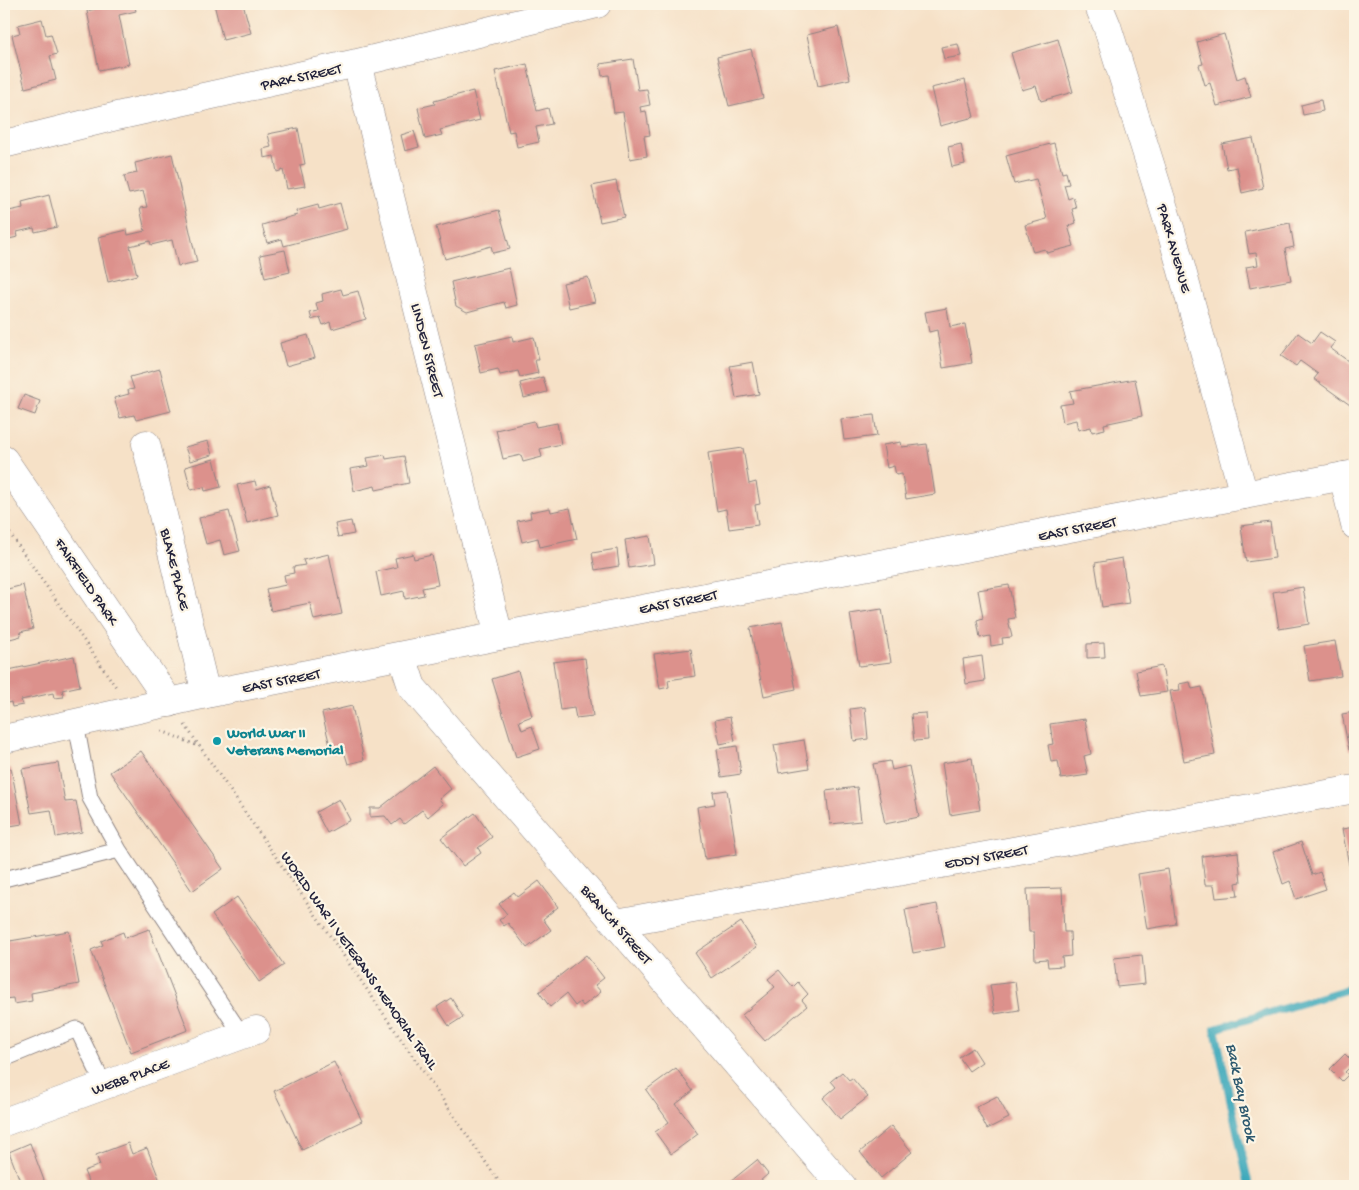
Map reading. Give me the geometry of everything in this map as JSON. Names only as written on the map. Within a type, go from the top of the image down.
[{"type":"street","name":"PARK STREET","points":[[4,144],[117,116],[357,63],[597,4]]},
{"type":"street","name":"PARK AVENUE","points":[[1098,4],[1107,26],[1171,231],[1244,495]]},
{"type":"street","name":"LINDEN STREET","points":[[357,63],[499,636]]},
{"type":"street","name":"BLAKE PLACE","points":[[146,444],[206,694]]},
{"type":"street","name":"FAIRFIELD PARK","points":[[8,474],[177,713]]},
{"type":"street","name":"EAST STREET","points":[[4,740],[133,711],[177,713],[206,694],[727,592],[1072,529],[1349,475]]},
{"type":"street","points":[[1349,475],[1355,525]]},
{"type":"street","name":"BRANCH STREET","points":[[402,656],[412,687],[842,1186]]},
{"type":"street","name":"EDDY STREET","points":[[616,923],[1355,789]]},
{"type":"street","name":"WEBB PLACE","points":[[4,1122],[249,1033]]},
{"type":"lane","points":[[76,724],[90,798],[119,850],[249,1033]]},
{"type":"lane","points":[[4,879],[119,850]]},
{"type":"lane","points":[[4,1059],[77,1029],[104,1085]]},
{"type":"path","points":[[4,525],[133,711]]},
{"type":"path","name":"WORLD WAR II VETERANS MEMORIAL TRAIL","points":[[177,713],[502,1186]]},
{"type":"building","points":[[94,4],[134,4],[136,11],[119,15],[129,64],[99,70],[87,11],[95,9]]},
{"type":"building","points":[[214,4],[243,4],[251,33],[223,40]]},
{"type":"building","points":[[42,19],[46,35],[51,34],[57,54],[50,56],[56,80],[25,88],[12,35],[20,33],[18,25]]},
{"type":"building","points":[[838,27],[850,79],[818,86],[807,35]]},
{"type":"building","points":[[1224,34],[1237,79],[1245,76],[1251,97],[1217,106],[1210,83],[1205,85],[1199,65],[1203,64],[1197,42]]},
{"type":"building","points":[[1058,39],[1073,92],[1041,101],[1036,86],[1022,90],[1011,53]]},
{"type":"building","points":[[958,44],[961,56],[944,59],[941,47]]},
{"type":"building","points":[[751,49],[763,98],[729,106],[717,57]]},
{"type":"building","points":[[633,59],[638,90],[647,89],[650,105],[640,107],[641,112],[646,111],[650,135],[644,136],[647,156],[630,159],[623,112],[614,113],[609,75],[602,76],[600,64]]},
{"type":"building","points":[[527,64],[537,111],[548,108],[552,124],[536,127],[539,142],[517,147],[514,131],[509,132],[495,71]]},
{"type":"building","points":[[965,80],[974,117],[940,126],[931,88]]},
{"type":"building","points":[[473,91],[480,120],[440,130],[442,135],[425,139],[418,108],[435,104],[434,101]]},
{"type":"building","points":[[1321,100],[1323,111],[1303,115],[1301,105]]},
{"type":"building","points":[[298,128],[305,164],[300,165],[305,186],[287,189],[283,170],[277,172],[274,156],[264,158],[263,149],[271,147],[268,134]]},
{"type":"building","points":[[414,131],[419,147],[405,151],[401,135]]},
{"type":"building","points":[[1253,138],[1263,188],[1242,193],[1237,167],[1227,169],[1222,144]]},
{"type":"building","points":[[1054,143],[1062,173],[1066,172],[1069,184],[1064,185],[1068,199],[1073,197],[1076,208],[1072,209],[1076,223],[1068,226],[1074,246],[1047,253],[1045,249],[1033,252],[1025,225],[1047,219],[1036,179],[1014,184],[1006,156]]},
{"type":"building","points":[[961,144],[965,164],[952,167],[948,147]]},
{"type":"building","points":[[172,154],[197,262],[178,266],[172,240],[151,245],[150,241],[130,246],[137,275],[108,282],[98,237],[127,230],[128,235],[145,231],[140,208],[147,207],[143,191],[129,194],[124,176],[137,173],[135,163]]},
{"type":"building","points":[[616,181],[624,217],[600,222],[592,186]]},
{"type":"building","points":[[49,195],[57,227],[35,232],[34,228],[17,232],[18,237],[4,240],[4,212],[23,208],[22,202]]},
{"type":"building","points":[[340,203],[347,229],[284,246],[282,239],[267,243],[262,225],[297,215],[296,211],[318,205],[319,209]]},
{"type":"building","points":[[499,210],[510,249],[493,253],[491,246],[445,259],[436,227]]},
{"type":"building","points":[[1290,223],[1294,247],[1285,249],[1291,280],[1250,288],[1246,267],[1258,265],[1256,253],[1249,254],[1245,232]]},
{"type":"building","points":[[285,250],[290,272],[265,278],[260,255]]},
{"type":"building","points":[[509,268],[517,305],[506,308],[504,302],[467,312],[456,306],[451,282]]},
{"type":"building","points":[[588,277],[595,302],[569,308],[563,283]]},
{"type":"building","points":[[341,289],[343,295],[358,291],[366,319],[332,329],[330,322],[323,325],[320,317],[312,320],[310,313],[318,311],[316,303],[323,301],[322,294]]},
{"type":"building","points":[[947,308],[950,327],[965,324],[972,363],[943,368],[937,330],[929,332],[925,312]]},
{"type":"building","points":[[1320,332],[1335,342],[1330,348],[1355,366],[1355,398],[1350,405],[1314,379],[1318,374],[1300,361],[1296,366],[1281,356],[1298,333],[1312,343]]},
{"type":"building","points":[[308,335],[315,358],[286,366],[280,343]]},
{"type":"building","points":[[512,336],[513,342],[534,337],[539,360],[535,360],[538,373],[520,377],[518,371],[500,375],[498,369],[481,373],[475,344]]},
{"type":"building","points":[[753,362],[759,394],[736,398],[730,366]]},
{"type":"building","points":[[160,369],[171,411],[136,420],[134,415],[120,418],[114,398],[129,394],[128,390],[134,389],[130,377]]},
{"type":"building","points":[[543,377],[547,392],[524,398],[520,383]]},
{"type":"building","points":[[1135,379],[1142,416],[1104,424],[1105,429],[1092,432],[1091,427],[1078,430],[1076,420],[1063,423],[1060,405],[1073,403],[1070,391]]},
{"type":"building","points":[[24,395],[40,401],[35,415],[18,409]]},
{"type":"building","points":[[874,415],[877,436],[844,440],[841,419]]},
{"type":"building","points":[[534,421],[536,427],[557,423],[561,444],[540,449],[542,457],[523,462],[521,455],[503,459],[496,430]]},
{"type":"building","points":[[208,441],[212,455],[190,461],[185,447]]},
{"type":"building","points":[[901,442],[902,447],[927,444],[935,494],[906,499],[902,474],[896,475],[894,466],[887,468],[883,445]]},
{"type":"building","points":[[743,448],[749,484],[756,482],[760,504],[755,505],[758,525],[729,529],[726,509],[717,511],[708,453]]},
{"type":"building","points":[[385,455],[386,459],[404,456],[409,483],[376,490],[375,486],[354,491],[350,469],[369,466],[367,458]]},
{"type":"building","points":[[214,459],[221,487],[205,491],[204,487],[191,490],[185,467]]},
{"type":"building","points":[[255,481],[257,489],[270,485],[278,515],[247,523],[237,485]]},
{"type":"building","points":[[550,508],[551,512],[570,508],[577,539],[540,547],[538,538],[522,542],[517,521],[531,518],[530,512]]},
{"type":"building","points":[[229,511],[240,551],[224,555],[220,540],[206,544],[199,518]]},
{"type":"building","points":[[351,521],[354,534],[338,537],[335,524]]},
{"type":"building","points":[[1270,522],[1275,558],[1246,562],[1241,526]]},
{"type":"building","points":[[650,536],[654,564],[629,568],[625,540]]},
{"type":"building","points":[[617,549],[619,566],[595,570],[592,553]]},
{"type":"building","points":[[329,554],[342,614],[314,620],[310,603],[271,611],[266,589],[286,585],[284,575],[294,573],[293,567],[305,565],[303,560]]},
{"type":"building","points":[[413,554],[414,559],[432,555],[438,585],[422,588],[424,595],[405,599],[404,591],[381,596],[376,572],[397,567],[395,558]]},
{"type":"building","points":[[1122,558],[1129,603],[1102,607],[1095,563]]},
{"type":"building","points":[[23,585],[33,629],[20,632],[21,636],[10,639],[8,631],[4,632],[4,590]]},
{"type":"building","points":[[1009,585],[1015,618],[1008,619],[1012,637],[1002,638],[1003,644],[991,646],[990,636],[980,638],[977,620],[983,618],[978,590]]},
{"type":"building","points":[[1303,587],[1309,624],[1279,629],[1273,592]]},
{"type":"building","points":[[882,609],[891,662],[859,666],[850,614]]},
{"type":"building","points":[[782,622],[796,689],[764,696],[750,628]]},
{"type":"building","points":[[1335,641],[1341,676],[1310,681],[1304,646]]},
{"type":"building","points":[[1104,643],[1105,657],[1087,658],[1087,644]]},
{"type":"building","points":[[691,649],[695,676],[668,680],[669,687],[660,689],[654,654]]},
{"type":"building","points":[[74,656],[80,686],[62,690],[64,697],[54,698],[53,693],[21,700],[23,705],[12,707],[11,702],[4,704],[4,671]]},
{"type":"building","points":[[982,656],[985,681],[966,684],[963,659]]},
{"type":"building","points":[[585,658],[593,716],[576,718],[574,708],[560,710],[553,662]]},
{"type":"building","points":[[1162,666],[1167,692],[1141,696],[1136,671]]},
{"type":"building","points":[[518,671],[532,716],[519,721],[522,730],[532,726],[540,749],[516,757],[492,679]]},
{"type":"building","points":[[1190,682],[1192,689],[1202,687],[1215,755],[1184,761],[1170,691],[1180,690],[1179,684]]},
{"type":"building","points":[[352,706],[364,760],[348,764],[344,751],[332,754],[322,713]]},
{"type":"building","points":[[865,707],[868,739],[854,741],[850,709]]},
{"type":"building","points":[[1355,712],[1355,749],[1349,750],[1342,714]]},
{"type":"building","points":[[926,713],[928,740],[914,741],[911,714]]},
{"type":"building","points":[[730,717],[735,741],[720,744],[715,720]]},
{"type":"building","points":[[1085,719],[1091,754],[1084,756],[1088,775],[1061,779],[1058,761],[1051,762],[1048,745],[1053,744],[1050,724]]},
{"type":"building","points":[[804,740],[809,768],[779,773],[774,745]]},
{"type":"building","points":[[737,746],[741,774],[721,777],[717,749]]},
{"type":"building","points":[[141,751],[223,869],[192,891],[110,772]]},
{"type":"building","points":[[972,758],[980,810],[950,815],[942,763]]},
{"type":"building","points":[[890,761],[892,770],[909,766],[919,817],[885,824],[873,764]]},
{"type":"building","points":[[58,763],[65,802],[76,801],[82,832],[56,837],[51,810],[31,813],[22,769]]},
{"type":"building","points":[[433,766],[451,789],[439,799],[443,804],[428,817],[422,810],[404,824],[400,819],[392,825],[385,816],[370,817],[370,808],[380,808]]},
{"type":"building","points":[[11,768],[22,824],[4,827],[4,770]]},
{"type":"building","points":[[857,787],[861,821],[830,824],[826,791]]},
{"type":"building","points":[[727,790],[737,854],[705,859],[697,807],[715,804],[713,792]]},
{"type":"building","points":[[339,799],[350,820],[327,833],[316,812]]},
{"type":"building","points":[[475,813],[492,837],[478,848],[481,853],[463,866],[441,838]]},
{"type":"building","points":[[1355,827],[1355,864],[1349,865],[1342,829]]},
{"type":"building","points":[[1301,842],[1312,875],[1320,872],[1326,889],[1296,899],[1290,881],[1283,884],[1273,852]]},
{"type":"building","points":[[1238,852],[1241,882],[1236,883],[1238,896],[1216,898],[1214,885],[1205,885],[1202,856]]},
{"type":"building","points":[[1168,869],[1176,924],[1147,929],[1138,874]]},
{"type":"building","points":[[539,881],[558,907],[543,919],[551,930],[527,948],[508,923],[504,926],[499,920],[507,914],[499,904],[514,892],[518,897]]},
{"type":"building","points":[[1062,888],[1064,932],[1070,932],[1071,956],[1062,957],[1063,966],[1048,967],[1047,959],[1035,960],[1034,932],[1029,932],[1027,889]]},
{"type":"building","points":[[237,897],[284,965],[259,982],[212,915]]},
{"type":"building","points":[[937,904],[945,947],[913,953],[905,910]]},
{"type":"building","points":[[741,922],[757,947],[712,978],[695,953]]},
{"type":"building","points":[[149,929],[188,1030],[131,1052],[91,950],[103,945],[101,941],[123,932],[125,938]]},
{"type":"building","points":[[69,931],[79,984],[31,993],[32,1001],[14,1004],[13,998],[4,999],[4,942]]},
{"type":"building","points":[[586,955],[604,978],[595,985],[601,992],[583,1006],[580,1002],[575,1006],[566,994],[550,1007],[539,992]]},
{"type":"building","points":[[1142,955],[1145,984],[1117,987],[1114,958]]},
{"type":"building","points":[[779,970],[793,987],[798,982],[808,994],[802,1000],[807,1006],[765,1041],[742,1015],[775,987],[768,979]]},
{"type":"building","points":[[1015,982],[1019,1010],[995,1014],[990,985]]},
{"type":"building","points":[[451,998],[463,1017],[449,1026],[437,1007]]},
{"type":"building","points":[[973,1048],[982,1062],[969,1071],[959,1057]]},
{"type":"building","points":[[1345,1054],[1354,1063],[1345,1072],[1348,1075],[1342,1081],[1330,1069]]},
{"type":"building","points":[[334,1062],[362,1121],[302,1150],[274,1091]]},
{"type":"building","points":[[676,1068],[693,1091],[676,1104],[698,1134],[671,1154],[655,1132],[669,1122],[646,1090]]},
{"type":"building","points":[[842,1072],[849,1080],[852,1078],[868,1097],[840,1119],[823,1098],[836,1087],[831,1081]]},
{"type":"building","points":[[997,1096],[1009,1118],[987,1129],[976,1107]]},
{"type":"building","points":[[891,1126],[912,1152],[881,1178],[860,1152]]},
{"type":"building","points":[[30,1143],[45,1183],[37,1186],[22,1186],[9,1152]]},
{"type":"building","points":[[128,1143],[132,1154],[147,1148],[162,1186],[90,1186],[84,1171],[100,1165],[96,1155]]},
{"type":"building","points":[[757,1160],[768,1174],[759,1182],[763,1186],[725,1186]]},
{"type":"waterway","name":"Back Bay Brook","points":[[1249,1186],[1215,1029],[1355,987]]},
{"type":"place","name":"World War II Veterans Memorial","points":[[217,741]]}]
